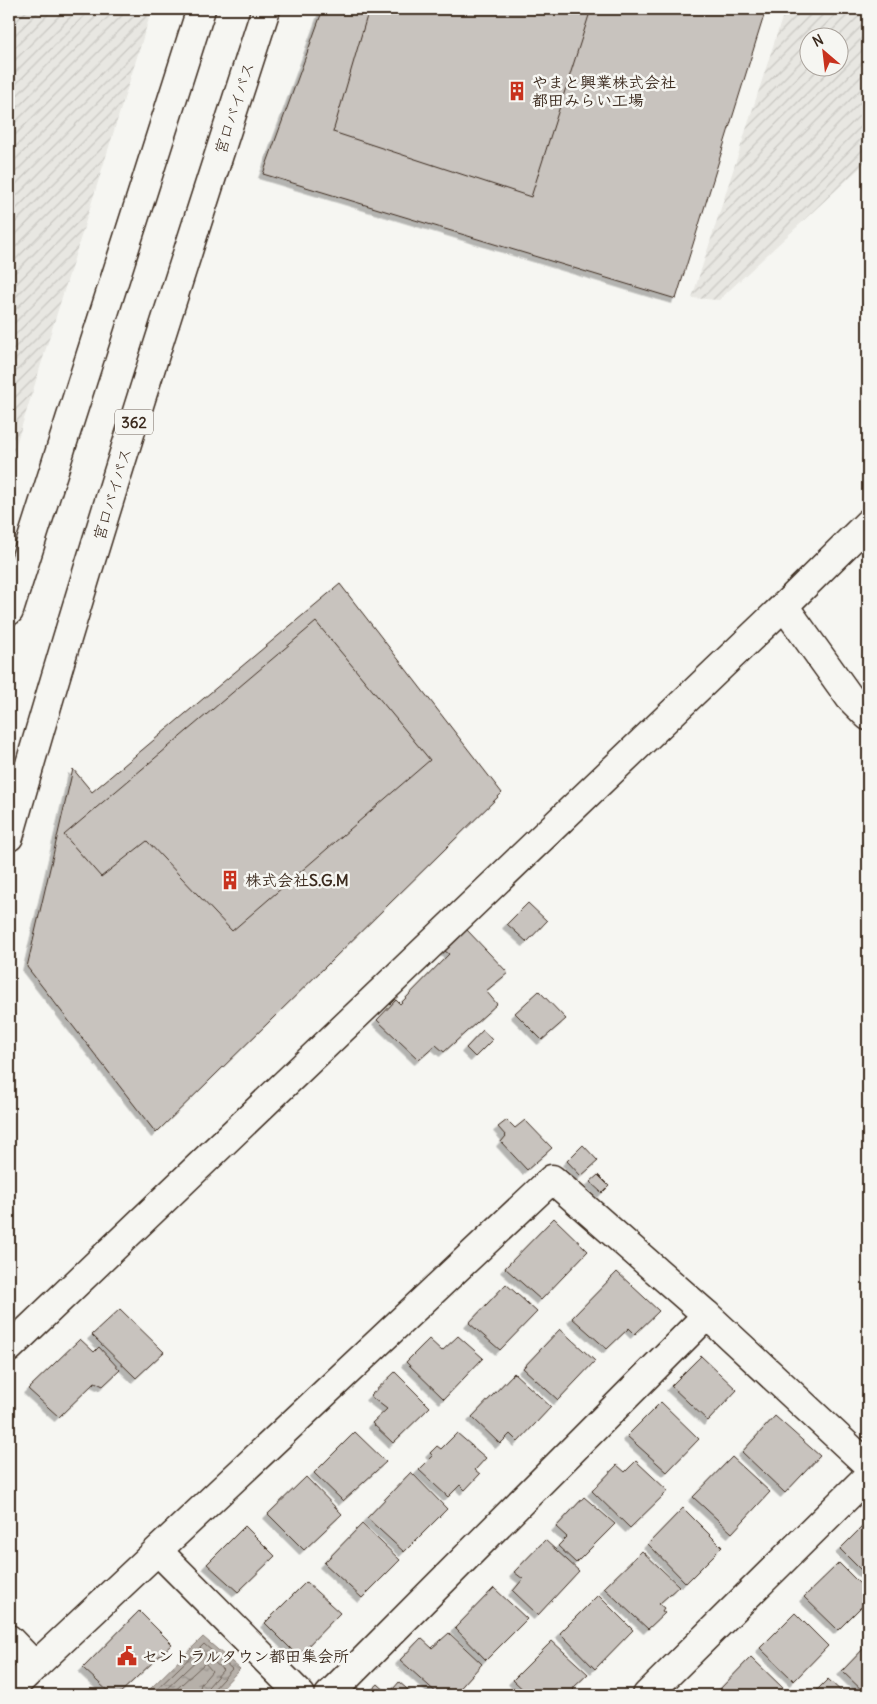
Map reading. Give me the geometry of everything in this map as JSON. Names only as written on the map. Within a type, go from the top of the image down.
[{"type":"main road","points":[[9,611],[201,9]]},
{"type":"main road","name":"宮口バイパス","points":[[9,837],[54,681],[266,9]]},
{"type":"main road","points":[[9,1348],[784,606],[868,523]]},
{"type":"main road","points":[[784,606],[850,698],[868,716]]},
{"type":"main road","points":[[9,1691],[552,1179],[707,1314],[868,1465]]},
{"type":"main road","points":[[329,1695],[707,1314]]},
{"type":"main road","points":[[646,1695],[868,1476]]},
{"type":"main road","points":[[158,1551],[301,1695]]},
{"type":"main road","points":[[9,1639],[35,1666]]},
{"type":"shaded area","points":[[9,9],[152,9],[9,467]]},
{"type":"shaded area","points":[[785,9],[868,9],[868,160],[719,300],[692,298]]},
{"type":"water","points":[[203,1637],[240,1669],[215,1695],[144,1695]]},
{"type":"building","name":"やまと興業株式会社 都田みらい工場","points":[[323,9],[766,9],[676,299],[263,174]]},
{"type":"building","points":[[369,9],[591,9],[531,197],[333,132]]},
{"type":"building","name":"株式会社S.G.M","points":[[340,584],[502,793],[156,1133],[27,967],[73,769],[92,792]]},
{"type":"building","points":[[316,622],[430,760],[232,931],[147,841],[101,877],[64,835]]},
{"type":"building","points":[[528,903],[547,921],[527,942],[507,924]]},
{"type":"building","points":[[467,930],[508,973],[486,991],[497,1004],[444,1052],[436,1045],[419,1060],[377,1020],[396,1000],[400,1004],[449,954],[445,951]]},
{"type":"building","points":[[539,991],[566,1019],[542,1040],[515,1013]]},
{"type":"building","points":[[483,1030],[492,1040],[475,1057],[466,1048]]},
{"type":"building","points":[[507,1120],[515,1128],[525,1120],[552,1148],[527,1170],[501,1142],[506,1136],[498,1127]]},
{"type":"building","points":[[583,1145],[598,1161],[581,1176],[567,1161]]},
{"type":"building","points":[[598,1175],[609,1186],[602,1193],[590,1182]]},
{"type":"building","points":[[554,1218],[588,1251],[541,1300],[505,1268]]},
{"type":"building","points":[[617,1272],[659,1311],[635,1334],[629,1328],[607,1349],[572,1318]]},
{"type":"building","points":[[506,1284],[537,1312],[500,1350],[469,1323]]},
{"type":"building","points":[[120,1309],[164,1352],[136,1378],[92,1335]]},
{"type":"building","points":[[560,1329],[595,1361],[558,1400],[523,1368]]},
{"type":"building","points":[[458,1336],[483,1358],[444,1399],[406,1362],[429,1339],[442,1351]]},
{"type":"building","points":[[80,1339],[94,1352],[99,1347],[120,1370],[103,1386],[95,1382],[59,1417],[28,1389]]},
{"type":"building","points":[[701,1356],[737,1390],[708,1421],[671,1386]]},
{"type":"building","points":[[395,1372],[430,1407],[393,1443],[372,1423],[387,1409],[370,1396]]},
{"type":"building","points":[[514,1373],[551,1407],[518,1442],[510,1434],[500,1444],[472,1417]]},
{"type":"building","points":[[661,1402],[699,1439],[667,1472],[627,1436]]},
{"type":"building","points":[[775,1416],[820,1456],[785,1493],[742,1452]]},
{"type":"building","points":[[355,1432],[386,1462],[343,1501],[314,1473]]},
{"type":"building","points":[[457,1433],[486,1458],[475,1470],[480,1474],[465,1490],[460,1485],[448,1497],[419,1470],[433,1456],[430,1453],[437,1446],[441,1449]]},
{"type":"building","points":[[732,1457],[770,1492],[732,1533],[693,1497]]},
{"type":"building","points":[[636,1461],[668,1491],[630,1528],[592,1491],[617,1465],[625,1472]]},
{"type":"building","points":[[411,1472],[447,1509],[404,1552],[367,1518]]},
{"type":"building","points":[[306,1477],[342,1514],[304,1550],[268,1514]]},
{"type":"building","points":[[584,1497],[615,1524],[576,1563],[558,1546],[567,1537],[556,1527]]},
{"type":"building","points":[[683,1508],[722,1547],[686,1583],[648,1544]]},
{"type":"building","points":[[868,1521],[868,1577],[840,1549]]},
{"type":"building","points":[[362,1524],[400,1560],[362,1598],[324,1563]]},
{"type":"building","points":[[245,1526],[275,1556],[238,1592],[207,1564]]},
{"type":"building","points":[[545,1540],[579,1571],[538,1615],[513,1591],[523,1579],[514,1572]]},
{"type":"building","points":[[642,1551],[679,1586],[659,1604],[664,1608],[662,1611],[665,1613],[648,1629],[604,1588]]},
{"type":"building","points":[[839,1563],[868,1592],[868,1600],[838,1630],[804,1597]]},
{"type":"building","points":[[306,1582],[340,1613],[298,1656],[265,1623]]},
{"type":"building","points":[[494,1588],[527,1619],[486,1660],[455,1628]]},
{"type":"building","points":[[598,1595],[633,1630],[595,1669],[560,1633]]},
{"type":"building","name":"セントラルタウン都田集会所","points":[[139,1611],[172,1644],[118,1695],[112,1695],[83,1668]]},
{"type":"building","points":[[795,1613],[828,1646],[794,1681],[760,1648]]},
{"type":"building","points":[[449,1633],[482,1664],[454,1695],[439,1695],[400,1660],[421,1638],[432,1648]]},
{"type":"building","points":[[552,1641],[588,1674],[574,1687],[570,1695],[529,1695],[513,1680]]},
{"type":"building","points":[[868,1644],[868,1695],[867,1695],[842,1671]]},
{"type":"building","points":[[751,1657],[785,1690],[779,1695],[721,1695],[717,1692]]},
{"type":"building","points":[[828,1679],[845,1695],[812,1695]]},
{"type":"building","points":[[399,1682],[414,1695],[366,1695],[378,1684],[389,1694]]},
{"type":"place","name":"やまと興業株式会社 都田みらい工場","points":[[517,91]]},
{"type":"place","name":"株式会社S.G.M","points":[[230,880]]},
{"type":"place","name":"セントラルタウン都田集会所","points":[[127,1656]]}]
